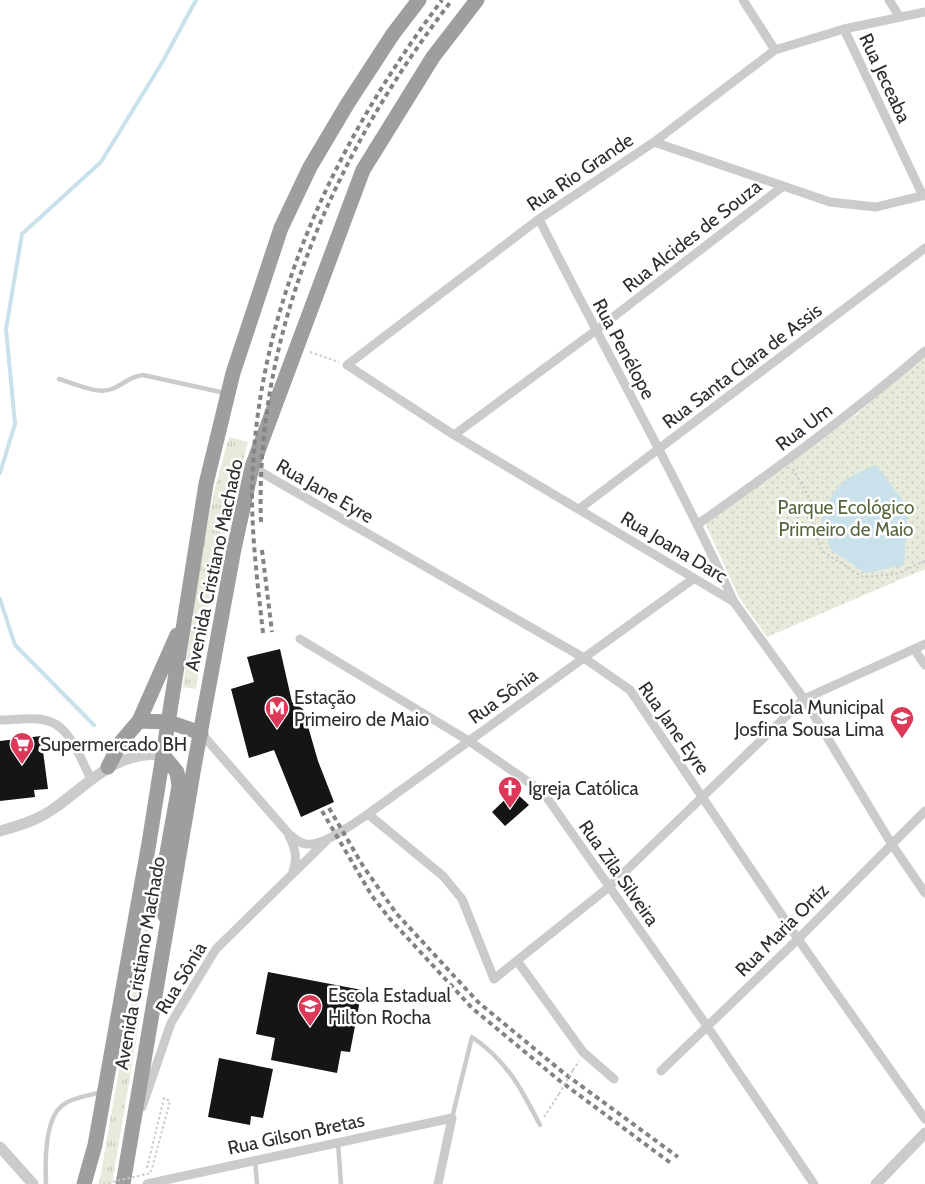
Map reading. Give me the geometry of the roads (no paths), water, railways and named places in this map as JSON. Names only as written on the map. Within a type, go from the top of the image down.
[{"type":"highway","name":"Avenida Cristiano Machado","points":[[84,1184],[95,1145],[169,722],[206,484],[228,394],[280,228],[310,167],[348,104],[393,34],[419,0]]},
{"type":"highway","name":"Avenida Cristiano Machado","points":[[123,1184],[167,919],[234,549],[252,467],[363,170],[433,57],[477,0]]},
{"type":"highway","points":[[108,766],[121,742],[139,721],[186,615]]},
{"type":"highway","points":[[139,721],[169,722],[202,733]]},
{"type":"highway","points":[[163,755],[177,772],[179,786],[158,903],[167,919]]},
{"type":"street","points":[[743,0],[775,50]]},
{"type":"street","points":[[889,0],[899,16]]},
{"type":"street","points":[[654,142],[775,50],[844,29],[925,12]]},
{"type":"street","name":"Rua Jeceaba","points":[[844,29],[924,195]]},
{"type":"street","name":"Rua Rio Grande","points":[[347,365],[539,219],[654,142],[830,202],[876,206],[924,195]]},
{"type":"street","name":"Rua Alcides de Souza","points":[[454,435],[595,331],[782,187]]},
{"type":"street","name":"Rua Penélope","points":[[539,219],[595,331],[660,448],[734,602]]},
{"type":"street","name":"Rua Santa Clara de Assis","points":[[579,509],[924,253]]},
{"type":"street","name":"Rua Um","points":[[698,524],[788,460],[880,390],[925,351]]},
{"type":"street","name":"Rua Joana Darc","points":[[347,365],[454,435],[734,602],[804,699],[891,843],[925,893]]},
{"type":"street","name":"Rua Jane Eyre","points":[[252,467],[584,658],[630,690],[798,939],[925,1119]]},
{"type":"street","name":"Rua Sônia","points":[[202,733],[289,834],[303,844],[314,844],[330,837],[368,814],[694,579]]},
{"type":"street","name":"Rua Zila Silveira","points":[[300,638],[469,741],[543,792],[707,1026],[814,1184]]},
{"type":"street","points":[[368,814],[443,876],[462,898],[494,979],[518,962],[609,887],[804,699],[925,644]]},
{"type":"street","points":[[914,650],[925,665]]},
{"type":"street","points":[[0,720],[52,722],[66,733],[91,779]]},
{"type":"street","points":[[0,831],[29,823],[55,808],[108,766],[142,753],[163,755]]},
{"type":"street","name":"Rua Maria Ortiz","points":[[660,1071],[798,939],[891,843],[925,811]]},
{"type":"street","points":[[289,834],[295,848],[297,862],[292,874]]},
{"type":"street","name":"Rua Sônia","points":[[129,1146],[171,1024],[216,949],[330,837]]},
{"type":"street","points":[[518,962],[583,1052],[614,1079]]},
{"type":"street","points":[[438,1184],[452,1118]]},
{"type":"street","name":"Rua Gilson Bretas","points":[[147,1184],[452,1118]]},
{"type":"street","points":[[876,1184],[925,1132]]},
{"type":"street","points":[[0,1147],[33,1184]]},
{"type":"lane","points":[[59,379],[101,390],[110,390],[131,377],[143,376],[228,394]]},
{"type":"lane","points":[[452,1118],[472,1037],[492,1050],[514,1078],[540,1125]]},
{"type":"lane","points":[[46,1184],[45,1163],[51,1119],[66,1102],[104,1091]]},
{"type":"lane","points":[[338,1142],[341,1184]]},
{"type":"lane","points":[[255,1160],[257,1184]]},
{"type":"water","points":[[876,465],[908,507],[904,565],[866,573],[831,550],[821,519],[831,497],[841,484],[854,475]]},
{"type":"waterway","points":[[0,473],[15,424],[6,329],[22,234],[101,162],[163,61],[196,0]]},
{"type":"waterway","points":[[0,599],[15,645],[94,725]]},
{"type":"railway","points":[[263,633],[252,511],[256,426],[267,360],[285,295],[308,232],[335,171],[367,111],[403,55],[442,0]]},
{"type":"railway","points":[[261,522],[263,451],[272,381],[288,312],[311,245],[340,180],[373,117],[411,57],[452,0]]},
{"type":"railway","points":[[262,550],[272,632]]},
{"type":"railway","points":[[329,808],[363,866],[396,913],[478,1002],[565,1074],[678,1157]]},
{"type":"railway","points":[[322,811],[372,896],[390,919],[472,1008],[560,1081],[672,1164]]},
{"type":"place","name":"Estação Primeiro de Maio","points":[[277,729]]},
{"type":"place","name":"Escola Municipal Josfina Sousa Lima","points":[[902,739]]},
{"type":"place","name":"Supermercado BH","points":[[22,765]]},
{"type":"place","name":"Igreja Católica","points":[[510,809]]},
{"type":"place","name":"Escola Estadual Hilton Rocha","points":[[310,1027]]},
{"type":"park label","name":"Parque Ecológico Primeiro de Maio","points":[[846,518]]}]
